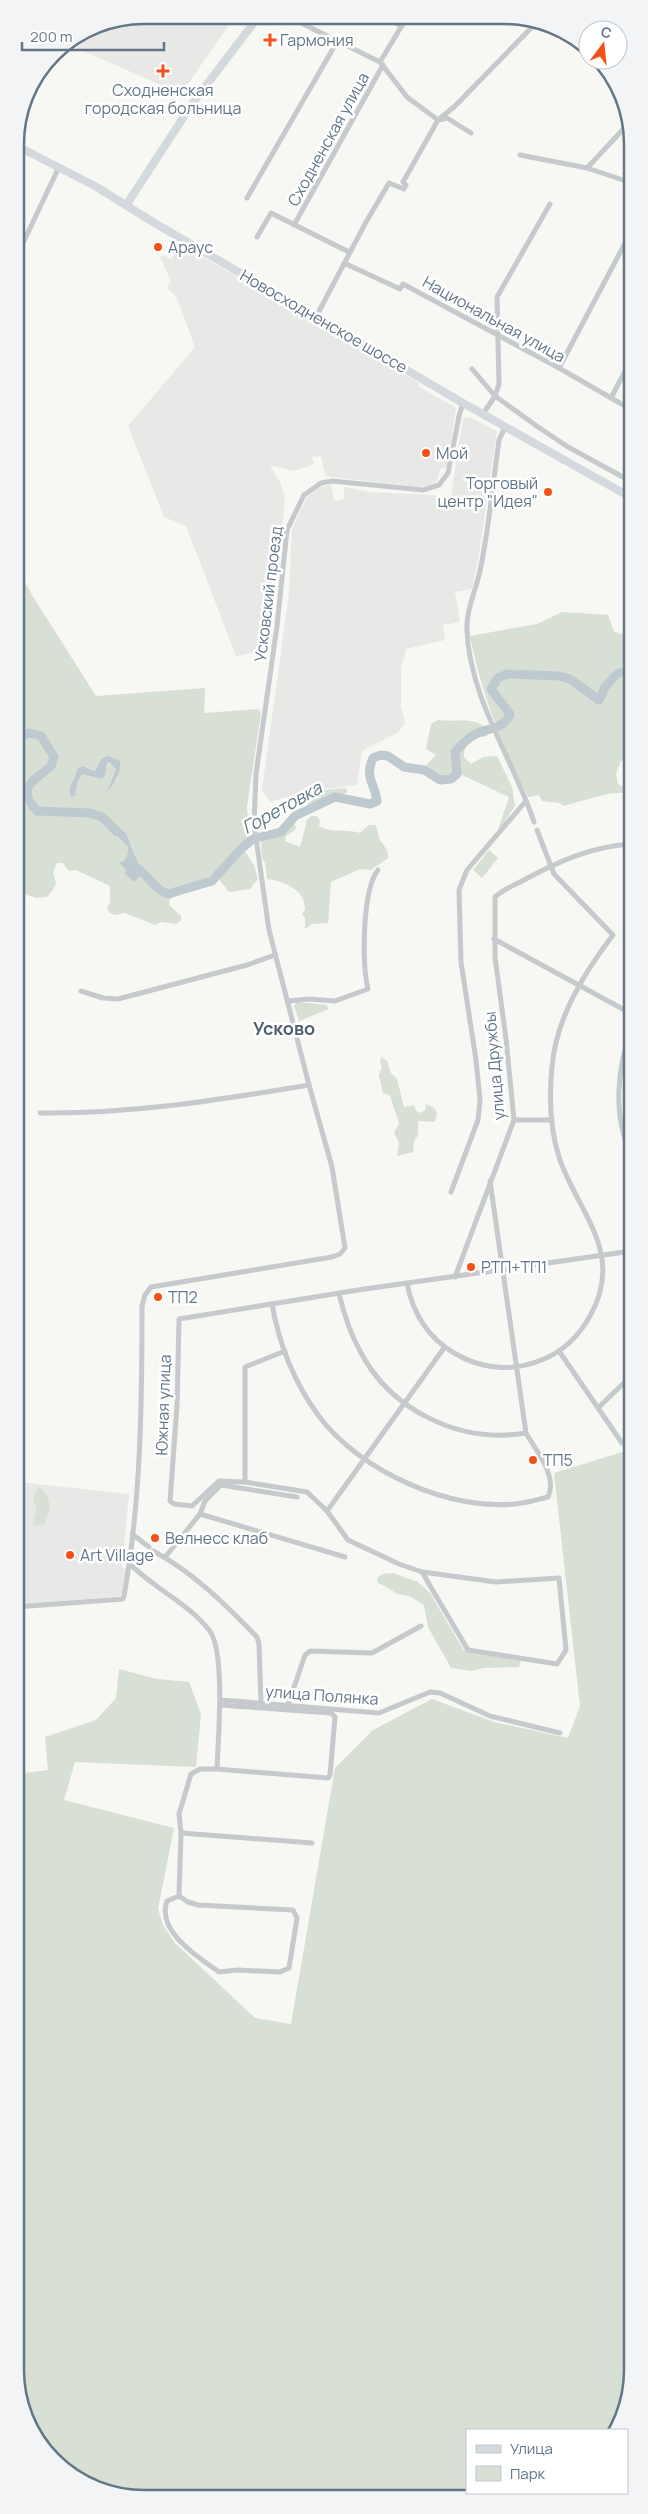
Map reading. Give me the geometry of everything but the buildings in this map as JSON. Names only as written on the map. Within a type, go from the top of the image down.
[{"type":"main road","points":[[127,204],[187,111],[253,24]]},
{"type":"main road","name":"Новосходненское шоссе","points":[[24,150],[127,204],[153,222],[463,403],[623,493]]},
{"type":"street","points":[[304,24],[382,63],[407,97],[438,120],[447,118],[470,133]]},
{"type":"street","points":[[398,24],[402,26]]},
{"type":"street","name":"Сходненская улица","points":[[294,225],[402,26]]},
{"type":"street","points":[[316,317],[349,252],[389,183],[404,189],[406,185],[402,182],[438,120],[532,27]]},
{"type":"street","points":[[246,198],[338,40]]},
{"type":"street","points":[[586,168],[623,129]]},
{"type":"street","points":[[520,155],[586,168],[624,180]]},
{"type":"street","points":[[24,241],[59,167]]},
{"type":"street","points":[[483,414],[495,396],[499,384],[497,297],[550,204]]},
{"type":"street","points":[[257,237],[271,213],[349,252]]},
{"type":"street","points":[[560,368],[624,245]]},
{"type":"street","name":"Национальная улица","points":[[344,263],[400,289],[403,284],[560,368],[624,405]]},
{"type":"street","points":[[472,369],[495,396],[568,447],[624,476]]},
{"type":"street","points":[[611,398],[624,373]]},
{"type":"street","name":"Усковский проезд","points":[[132,1534],[141,1421],[142,1306],[145,1295],[151,1287],[161,1284],[253,1271],[332,1257],[340,1254],[345,1248],[332,1167],[309,1085],[289,1001],[274,955],[255,836],[256,774],[277,626],[285,541],[291,519],[304,495],[321,483],[332,482],[423,490],[439,485],[448,473],[463,403]]},
{"type":"street","points":[[505,427],[499,440],[482,561],[467,628],[479,688],[534,822]]},
{"type":"street","points":[[451,1192],[478,1120],[480,1106],[476,1060],[461,962],[460,890],[467,870],[526,801]]},
{"type":"street","points":[[407,1284],[419,1319],[444,1348],[485,1366],[516,1367],[532,1364],[559,1351],[581,1330],[596,1303],[602,1255],[596,1237],[568,1182],[559,1156],[552,1120],[552,1075],[555,1048],[568,1008],[580,984],[613,935],[554,874],[549,866],[537,830]]},
{"type":"street","name":"улица Дружбы","points":[[455,1277],[514,1120],[494,938],[495,897],[549,866],[578,854],[624,845]]},
{"type":"street","points":[[289,1001],[309,999],[335,1001],[368,989],[364,962],[365,932],[372,880],[378,870]]},
{"type":"street","points":[[494,938],[624,1009]]},
{"type":"street","points":[[81,991],[103,998],[118,999],[247,965],[274,955]]},
{"type":"street","points":[[624,1049],[619,1102],[624,1136]]},
{"type":"street","points":[[40,1113],[71,1113],[162,1106],[309,1085]]},
{"type":"street","points":[[514,1120],[552,1120]]},
{"type":"street","points":[[490,1181],[503,1270],[516,1367],[526,1434],[547,1469],[551,1489],[548,1496],[522,1503],[472,1502],[444,1496],[392,1476],[366,1459],[341,1439],[319,1416],[302,1391],[285,1351],[276,1328],[272,1304],[503,1270],[602,1255],[624,1252]]},
{"type":"street","points":[[339,1294],[346,1321],[361,1353],[378,1378],[404,1403],[427,1418],[446,1427],[485,1436],[505,1437],[526,1434]]},
{"type":"street","name":"Южная улица","points":[[272,1304],[181,1318],[177,1323],[178,1406],[170,1501],[174,1504],[192,1506],[219,1481],[245,1482],[307,1492],[327,1511],[348,1540],[399,1564],[422,1572],[496,1582],[559,1578],[566,1650],[557,1664],[468,1650],[422,1572]]},
{"type":"street","points":[[327,1511],[444,1348]]},
{"type":"street","points":[[245,1482],[245,1367],[285,1351]]},
{"type":"street","points":[[559,1351],[622,1443]]},
{"type":"street","points":[[598,1408],[624,1383]]},
{"type":"street","points":[[166,1556],[200,1514],[205,1501],[221,1485],[297,1497]]},
{"type":"street","points":[[200,1514],[345,1557]]},
{"type":"street","points":[[132,1534],[151,1549],[166,1556],[224,1603],[257,1637],[259,1644],[261,1704]]},
{"type":"street","points":[[24,1607],[123,1599],[130,1563],[132,1534]]},
{"type":"street","points":[[130,1563],[209,1630],[216,1644],[220,1703],[216,1770]]},
{"type":"street","points":[[288,1706],[305,1655],[310,1651],[372,1653],[421,1626]]},
{"type":"street","name":"улица Полянка","points":[[220,1703],[261,1704],[379,1713],[430,1692],[440,1693],[490,1716],[560,1733]]},
{"type":"street","points":[[179,1896],[181,1833],[179,1814],[191,1774],[200,1769],[328,1778],[330,1775],[335,1718],[332,1713],[220,1703]]},
{"type":"street","points":[[181,1833],[312,1843]]},
{"type":"street","points":[[179,1896],[188,1902],[198,1905],[290,1910],[295,1912],[297,1918],[290,1964],[286,1971],[219,1972],[185,1945],[166,1923],[164,1911],[166,1900],[179,1896]]},
{"type":"shaded area","name":"Сходненская городская больница","points":[[136,24],[229,24],[181,94],[77,48],[76,45],[91,36],[120,26]]},
{"type":"shaded area","points":[[181,244],[419,383],[418,386],[456,408],[447,467],[440,469],[437,481],[430,485],[420,487],[330,477],[325,475],[321,456],[312,457],[314,464],[294,471],[270,465],[280,482],[285,498],[270,649],[236,656],[186,526],[164,517],[128,426],[195,347],[177,298],[167,288],[171,281],[160,257],[164,255],[171,260]]},
{"type":"shaded area","points":[[470,417],[497,431],[478,561],[472,589],[455,592],[460,622],[443,625],[445,640],[406,649],[401,668],[401,706],[405,723],[397,733],[362,751],[357,785],[303,792],[270,802],[262,790],[289,593],[292,529],[307,497],[320,487],[331,485],[334,501],[344,499],[344,487],[370,492],[451,496],[463,418]]},
{"type":"shaded area","points":[[108,756],[120,761],[120,770],[113,785],[107,792],[116,769],[109,762],[105,776],[102,779],[82,774],[78,781],[75,796],[71,797],[69,790],[78,768],[83,766],[95,771],[101,759]]},
{"type":"shaded area","points":[[108,820],[126,833],[138,863],[149,875],[139,877],[134,882],[124,873],[126,870],[119,862],[124,861],[127,856],[128,847],[108,827]]},
{"type":"shaded area","name":"Art Village","points":[[24,1483],[129,1494],[122,1568],[126,1569],[121,1596],[24,1604]]},
{"type":"green space","points":[[24,580],[96,696],[205,688],[204,713],[258,709],[261,713],[247,807],[250,838],[214,875],[180,889],[179,894],[170,899],[169,905],[181,916],[181,920],[177,924],[161,922],[155,925],[125,913],[114,915],[109,912],[107,907],[110,902],[110,886],[76,870],[69,871],[63,863],[57,863],[53,872],[56,883],[47,897],[36,898],[25,894]],"holes":[[[115,758],[118,778],[108,790],[116,769],[109,762],[105,776],[82,773],[69,790],[78,768],[84,766],[95,771]],[[109,822],[126,833],[138,863],[149,875],[131,878],[124,873],[126,870],[120,862],[124,861],[127,856],[128,847],[108,828]]]},
{"type":"green space","points":[[562,612],[608,615],[614,632],[624,635],[624,761],[621,761],[616,774],[618,784],[624,787],[624,792],[607,794],[563,806],[560,803],[542,801],[539,795],[528,797],[493,718],[480,678],[470,636],[537,624]]},
{"type":"green space","points":[[438,720],[472,721],[483,726],[488,731],[487,736],[478,738],[468,744],[464,757],[471,764],[483,757],[497,756],[512,787],[515,806],[497,833],[509,797],[462,775],[442,778],[423,768],[436,755],[426,749],[431,724]]},
{"type":"green space","points":[[345,788],[348,792],[309,806],[304,800],[307,792]]},
{"type":"green space","points":[[311,816],[317,816],[320,821],[319,826],[333,830],[360,833],[369,825],[375,825],[379,838],[387,850],[388,858],[371,870],[360,869],[331,882],[328,923],[312,924],[305,929],[305,918],[302,914],[305,910],[304,903],[298,891],[286,884],[267,879],[265,863],[262,858],[261,841],[265,838],[270,839],[292,823],[296,826],[295,830],[286,836],[285,841],[300,847],[307,820]]},
{"type":"green space","points":[[489,850],[498,858],[482,878],[473,870]]},
{"type":"green space","points":[[245,851],[254,865],[258,879],[250,889],[229,892],[219,879]]},
{"type":"green space","points":[[297,1002],[326,1005],[329,1009],[299,1021],[294,1006]]},
{"type":"green space","points":[[381,1057],[387,1061],[391,1073],[397,1079],[404,1107],[414,1105],[416,1111],[421,1113],[425,1110],[426,1104],[433,1107],[437,1112],[435,1122],[418,1121],[418,1135],[414,1141],[413,1152],[397,1156],[399,1143],[394,1133],[399,1123],[390,1096],[383,1093],[379,1075],[382,1067]]},
{"type":"green space","points":[[624,1451],[624,2378],[620,2401],[612,2423],[609,2429],[466,2429],[466,2490],[144,2490],[120,2488],[98,2481],[71,2465],[59,2455],[44,2437],[33,2416],[25,2386],[24,1773],[48,1770],[45,1737],[96,1720],[116,1698],[119,1669],[157,1679],[189,1682],[201,1714],[196,1767],[75,1762],[64,1800],[174,1828],[158,1909],[163,1925],[175,1943],[255,2018],[291,2024],[335,1768],[373,1730],[432,1699],[494,1722],[568,1738],[580,1706],[554,1473]]},
{"type":"green space","points":[[40,1487],[47,1496],[50,1505],[44,1524],[36,1526],[33,1523],[37,1509],[33,1499],[37,1489]]},
{"type":"green space","points":[[393,1573],[418,1582],[430,1593],[463,1649],[468,1652],[521,1661],[519,1667],[483,1668],[472,1671],[451,1668],[428,1627],[424,1605],[409,1596],[398,1594],[377,1582],[378,1577],[382,1574]]},
{"type":"waterway","name":"Горетовка","points":[[137,868],[160,890],[168,894],[212,881],[242,848],[253,839],[281,832],[295,816],[335,797],[370,804],[377,801],[370,771],[373,758],[381,755],[388,756],[404,767],[424,770],[440,780],[451,779],[457,774],[455,752],[457,749],[473,736],[500,726],[510,714],[491,689],[498,678],[507,674],[559,676],[570,679],[599,700],[605,687],[617,674],[624,672]]},
{"type":"waterway","name":"Горетовка","points":[[24,735],[29,733],[41,736],[54,757],[51,766],[33,781],[27,790],[31,803],[37,811],[90,813],[102,817],[117,832]]},
{"type":"place","name":"Гармония","points":[[270,40]]},
{"type":"place","name":"Сходненская городская больница","points":[[163,71]]},
{"type":"place","name":"Араус","points":[[158,247]]},
{"type":"place","name":"Мой","points":[[426,453]]},
{"type":"place","name":"Торговый центр \"Идея\"","points":[[548,492]]},
{"type":"place","name":"РТП+ТП1","points":[[471,1267]]},
{"type":"place","name":"ТП2","points":[[158,1297]]},
{"type":"place","name":"ТП5","points":[[533,1460]]},
{"type":"place","name":"Велнесс клаб","points":[[155,1538]]},
{"type":"place","name":"Art Village","points":[[70,1555]]},
{"type":"district","name":"Усково","points":[[284,1029]]}]
